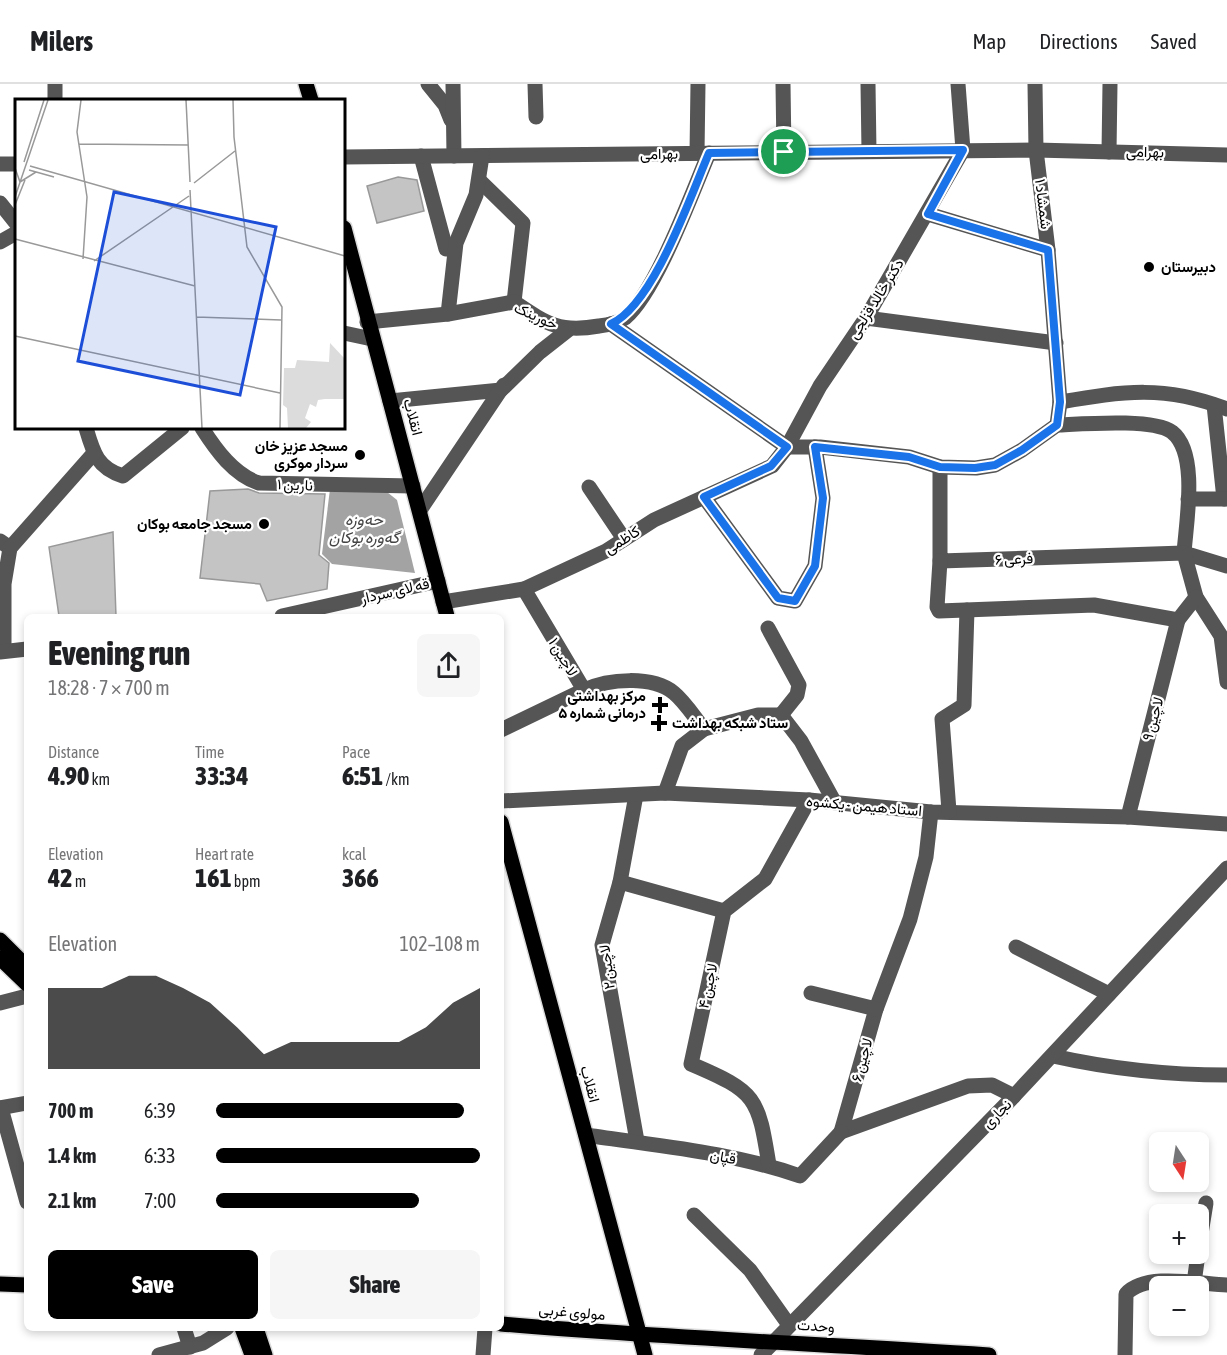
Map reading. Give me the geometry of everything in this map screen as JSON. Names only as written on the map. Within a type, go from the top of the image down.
[{"type":"main road","points":[[306,84],[310,99]]},
{"type":"main road","name":"انقلاب","points":[[345,232],[445,609]]},
{"type":"main road","name":"انقلاب","points":[[504,833],[645,1355]]},
{"type":"main road","points":[[0,940],[24,964]]},
{"type":"main road","points":[[0,958],[24,981]]},
{"type":"main road","points":[[0,1284],[24,1285]]},
{"type":"main road","name":"مولوی غربی","points":[[504,1324],[640,1336]]},
{"type":"main road","points":[[243,1331],[252,1355]]},
{"type":"main road","points":[[257,1331],[265,1355]]},
{"type":"main road","name":"وحدت","points":[[640,1336],[774,1341],[989,1355]]},
{"type":"street","points":[[428,84],[445,105],[454,126]]},
{"type":"street","points":[[453,84],[454,156]]},
{"type":"street","points":[[535,84],[536,117]]},
{"type":"street","points":[[611,324],[625,318],[655,276],[703,153],[698,84]]},
{"type":"street","points":[[783,84],[784,152]]},
{"type":"street","points":[[868,84],[869,151]]},
{"type":"street","points":[[958,84],[963,150]]},
{"type":"street","name":"شمشاد ۱","points":[[1035,84],[1036,150],[1048,250],[1060,402],[1057,425]]},
{"type":"street","points":[[1109,152],[1110,84]]},
{"type":"street","name":"بهرامی","points":[[345,157],[963,150],[1227,154]]},
{"type":"street","name":"دکتر خالد قزلجی","points":[[787,447],[820,386],[866,318],[963,150]]},
{"type":"street","points":[[420,156],[446,249]]},
{"type":"street","points":[[448,314],[456,243],[470,214],[479,180],[482,156]]},
{"type":"street","points":[[479,180],[523,223],[514,302]]},
{"type":"street","points":[[0,203],[15,222]]},
{"type":"street","points":[[928,214],[1048,250]]},
{"type":"street","points":[[0,242],[15,234]]},
{"type":"street","name":"خورینک","points":[[368,322],[448,314],[514,302],[538,318],[568,330],[611,324]]},
{"type":"street","points":[[866,318],[1056,343]]},
{"type":"street","points":[[611,324],[787,447],[815,447],[909,457],[940,467],[975,468],[995,465],[1022,450],[1057,425],[1141,424],[1172,432],[1185,451],[1188,500],[1184,553],[1196,597],[1221,636],[1227,682]]},
{"type":"street","points":[[420,510],[504,385],[568,330]]},
{"type":"street","points":[[345,333],[372,339]]},
{"type":"street","points":[[390,401],[501,390],[504,385]]},
{"type":"street","points":[[1060,402],[1114,393],[1165,392],[1221,407],[1225,499],[1188,500]]},
{"type":"street","points":[[86,429],[94,453],[108,471],[123,476],[181,429]]},
{"type":"street","name":"نارین ۱","points":[[203,429],[219,454],[248,480],[259,483],[413,486]]},
{"type":"street","name":"کاظمی","points":[[445,609],[524,589],[606,551],[654,520],[771,466],[787,447]]},
{"type":"street","points":[[704,497],[778,598],[795,601],[815,566],[823,498],[815,447]]},
{"type":"street","points":[[24,649],[2,652],[5,544],[94,453]]},
{"type":"street","points":[[940,467],[940,561],[937,607],[939,611],[1094,605],[1178,620],[1196,597]]},
{"type":"street","points":[[589,487],[624,539]]},
{"type":"street","name":"فرعی ۶","points":[[940,561],[1184,553],[1227,566]]},
{"type":"street","name":"قه لای سردار","points":[[291,614],[438,581]]},
{"type":"street","name":"لاچین ۱","points":[[524,589],[584,690],[602,681],[622,680],[650,684],[673,692],[704,729]]},
{"type":"street","points":[[949,811],[942,719],[964,705],[967,610]]},
{"type":"street","name":"لاچین ۹","points":[[1128,817],[1178,620]]},
{"type":"street","points":[[768,628],[799,685],[797,695],[781,715]]},
{"type":"street","points":[[504,729],[584,690]]},
{"type":"street","points":[[665,793],[682,746],[704,729],[758,715],[781,715]]},
{"type":"street","points":[[781,715],[801,741],[835,802]]},
{"type":"street","name":"استاد هیمن - یکشوه","points":[[504,801],[665,793],[809,800],[931,812],[1128,817],[1227,824]]},
{"type":"street","name":"لاچین ۲","points":[[636,795],[620,882],[602,945],[637,1141]]},
{"type":"street","points":[[620,882],[724,911],[765,879],[809,800]]},
{"type":"street","name":"لاچین ۶","points":[[841,1132],[876,1009],[910,919],[926,857],[931,812]]},
{"type":"street","name":"نجاری","points":[[761,1355],[1053,1056],[1227,868]]},
{"type":"street","name":"لاچین ۴","points":[[724,911],[692,1064],[723,1077],[750,1096],[761,1116],[769,1165]]},
{"type":"street","points":[[1016,947],[1109,994]]},
{"type":"street","points":[[811,993],[876,1009]]},
{"type":"street","points":[[0,1003],[24,997]]},
{"type":"street","points":[[1053,1056],[1110,1068],[1167,1075],[1227,1075]]},
{"type":"street","points":[[841,1132],[968,1086],[992,1085],[1014,1096]]},
{"type":"street","points":[[24,1104],[1,1108],[24,1191]]},
{"type":"street","name":"قپان","points":[[586,1135],[637,1141],[769,1165],[800,1176],[841,1132]]},
{"type":"street","points":[[694,1215],[750,1270],[789,1325]]},
{"type":"street","points":[[1125,1355],[1126,1294],[1131,1288],[1149,1281]]},
{"type":"street","points":[[1209,1284],[1227,1285]]},
{"type":"street","points":[[185,1331],[190,1347]]},
{"type":"street","points":[[159,1355],[203,1343],[222,1331]]},
{"type":"street","points":[[483,1355],[485,1331]]},
{"type":"water","name":"حه‌وزه گه‌وره بوکان","points":[[330,489],[387,492],[397,500],[415,573],[332,564],[322,554]]},
{"type":"building","points":[[398,177],[417,180],[424,211],[377,223],[367,186]]},
{"type":"building","name":"مسجد جامعه بوکان","points":[[248,489],[259,493],[325,494],[319,555],[329,563],[327,589],[267,601],[260,584],[200,578],[210,491]]},
{"type":"building","points":[[113,532],[116,614],[59,614],[49,547]]},
{"type":"place","name":"دبیرستان","points":[[1149,267]]},
{"type":"place","name":"مسجد عزیز خان سردار موکری","points":[[360,455]]},
{"type":"place","name":"مسجد جامعه بوکان","points":[[264,524]]},
{"type":"place","name":"مرکز بهداشتی درمانی شماره ۵","points":[[660,705]]},
{"type":"place","name":"ستاد شبکه بهداشت","points":[[659,723]]},
{"type":"route","points":[[963,150],[928,214],[1048,250],[1060,402],[1057,425],[1022,450],[995,465],[975,468],[940,467],[909,457],[815,447],[823,498],[815,566],[795,601],[778,598],[704,497],[771,466],[787,447],[611,324],[625,318],[655,276],[709,153],[784,152],[963,150]]}]
